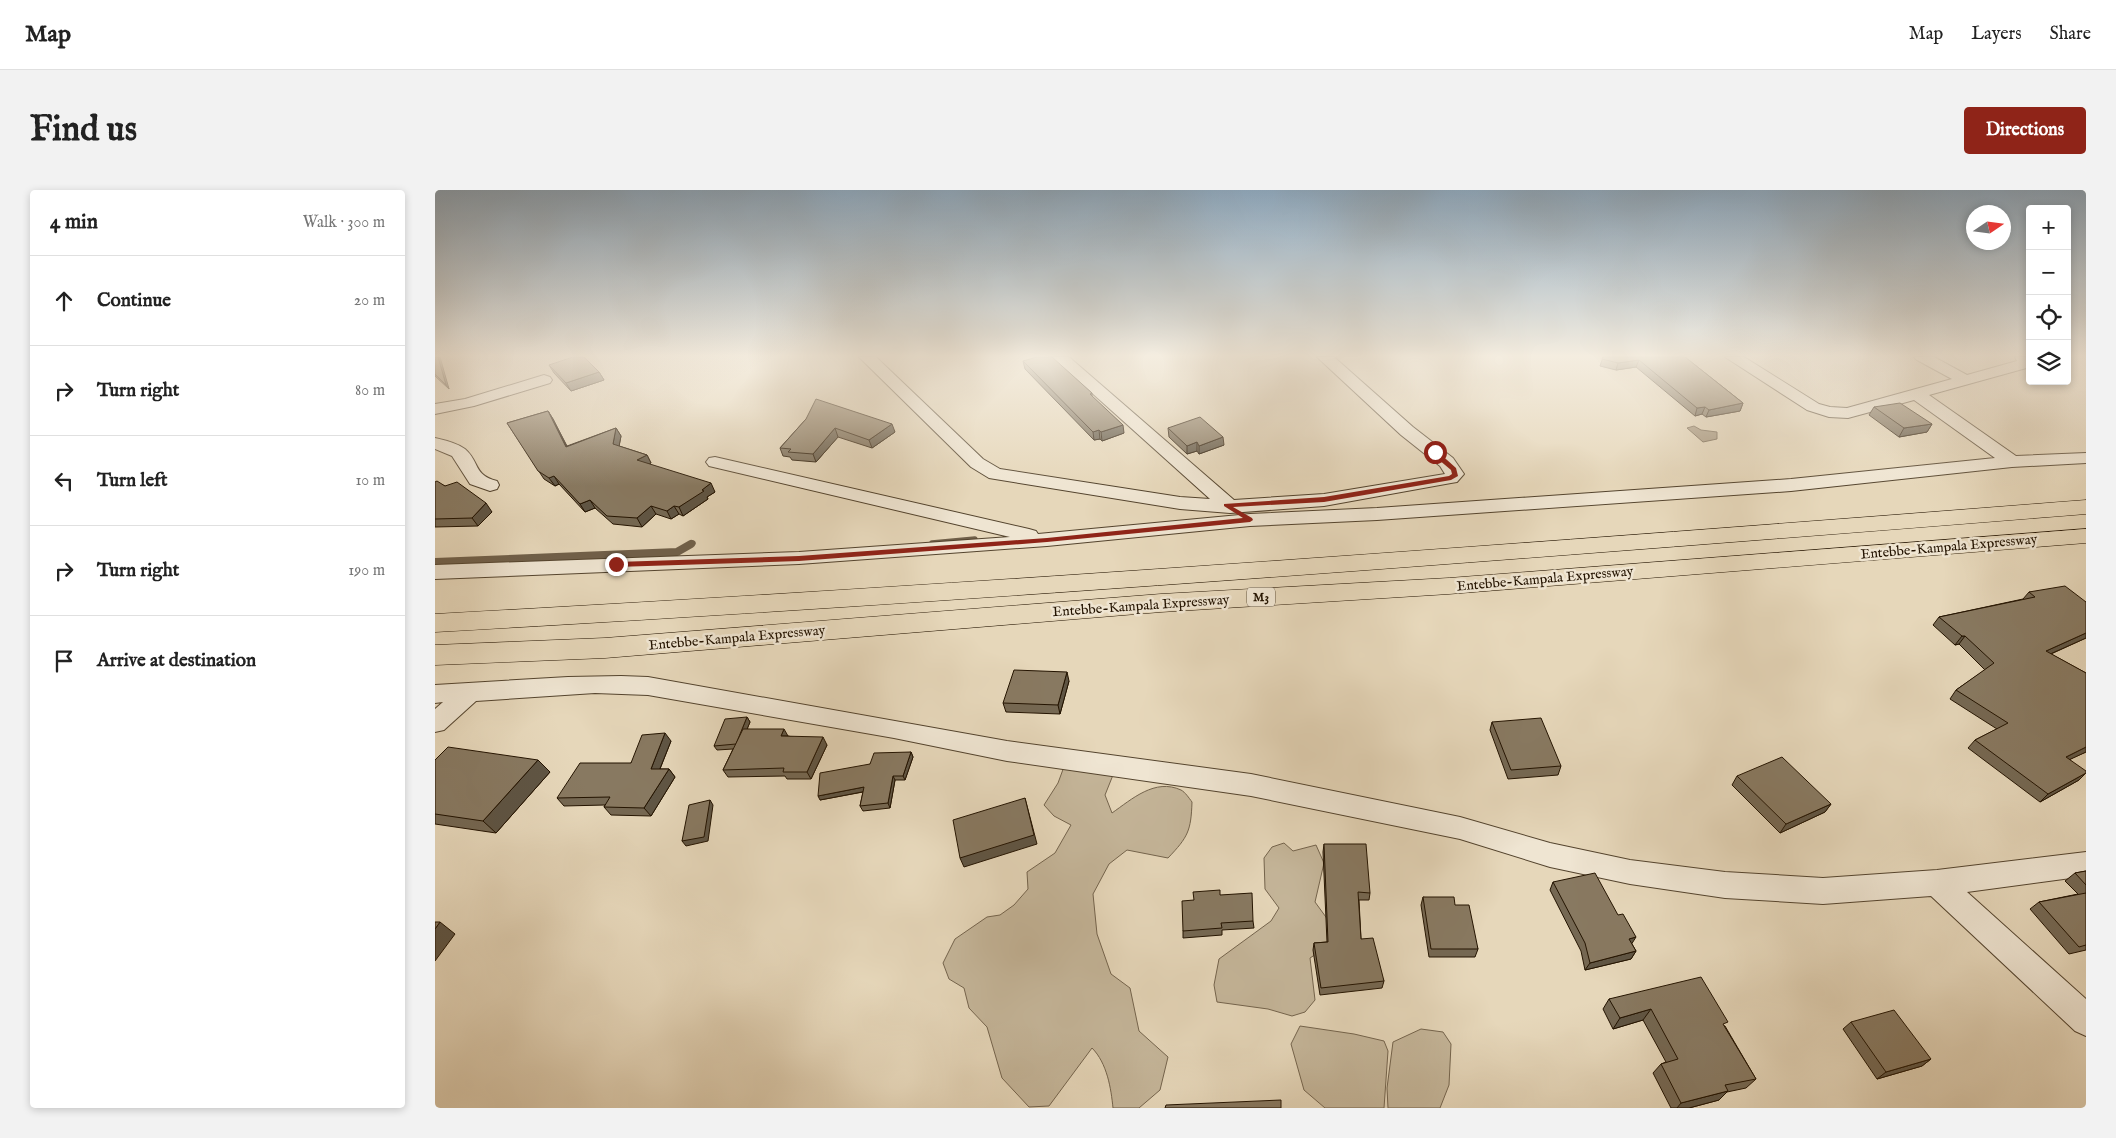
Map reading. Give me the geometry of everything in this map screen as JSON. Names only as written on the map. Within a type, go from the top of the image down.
[{"type":"highway","name":"Entebbe-Kampala Expressway","points":[[435,624],[744,606],[1483,555],[2086,507]]},
{"type":"highway","name":"Entebbe-Kampala Expressway","points":[[435,655],[605,648],[1161,603],[1449,586],[2086,536]]},
{"type":"street","points":[[435,408],[475,400]]},
{"type":"street","points":[[911,400],[971,458],[995,474],[1180,503],[1226,505],[1324,500],[1451,478],[1455,474],[1447,462],[1407,431],[1372,400]]},
{"type":"street","points":[[1108,400],[1226,505],[1250,520]]},
{"type":"street","points":[[1802,400],[1813,407],[1829,412],[1848,413],[1892,400]]},
{"type":"street","points":[[1925,400],[2012,462]]},
{"type":"street","points":[[435,443],[456,451],[472,477],[479,482],[490,485]]},
{"type":"street","points":[[435,572],[799,558],[1047,540],[1250,520],[1377,514],[1781,485],[2012,462],[2086,458]]},
{"type":"street","points":[[715,462],[1047,540]]},
{"type":"street","points":[[435,694],[573,685],[619,684],[648,686],[894,729],[1007,751],[1251,786],[1460,828],[1550,855],[1603,866],[1725,885],[1823,891],[1937,883],[2086,864]]},
{"type":"street","points":[[435,723],[469,693]]},
{"type":"street","points":[[1937,883],[2086,1020]]},
{"type":"shaded area","points":[[1694,426],[1701,430],[1717,432],[1717,439],[1703,442],[1687,428]]},
{"type":"shaded area","points":[[1065,764],[1117,765],[1105,795],[1112,813],[1136,796],[1153,788],[1171,787],[1181,790],[1192,802],[1191,820],[1187,833],[1168,858],[1127,850],[1109,864],[1093,894],[1097,934],[1111,974],[1130,988],[1139,1031],[1168,1057],[1160,1090],[1139,1108],[1113,1108],[1105,1068],[1092,1048],[1049,1106],[1029,1107],[1002,1078],[987,1027],[969,1008],[964,988],[949,979],[943,963],[955,939],[987,917],[1000,915],[1014,905],[1028,889],[1027,872],[1055,853],[1071,825],[1054,816],[1044,805],[1058,783]]},
{"type":"shaded area","points":[[1284,843],[1293,851],[1316,845],[1324,863],[1315,902],[1339,935],[1335,942],[1310,958],[1315,1000],[1305,1012],[1292,1016],[1268,1009],[1217,1002],[1214,985],[1219,959],[1271,921],[1279,908],[1265,889],[1264,858],[1272,847]]},
{"type":"shaded area","points":[[1300,1026],[1354,1034],[1384,1041],[1388,1051],[1384,1108],[1325,1108],[1304,1090],[1291,1044]]},
{"type":"shaded area","points":[[1421,1029],[1443,1032],[1451,1044],[1449,1085],[1440,1108],[1388,1108],[1387,1088],[1393,1042]]},
{"type":"building","points":[[816,400],[819,400],[892,424],[869,440],[835,428],[813,454],[788,452],[791,449],[780,448],[806,419]]},
{"type":"building","points":[[1061,400],[1096,400],[1123,425],[1101,432],[1099,430],[1093,432]]},
{"type":"building","points":[[1687,400],[1739,400],[1743,403],[1709,410],[1705,407],[1697,408]]},
{"type":"building","points":[[1900,403],[1932,424],[1904,428],[1874,407]]},
{"type":"building","points":[[548,411],[566,447],[616,428],[613,444],[647,455],[637,460],[711,483],[702,490],[704,491],[679,507],[674,506],[667,511],[651,506],[637,518],[607,516],[590,500],[580,504],[554,476],[549,478],[538,471],[507,423]]},
{"type":"building","points":[[1200,417],[1223,437],[1199,446],[1197,442],[1187,446],[1168,428]]},
{"type":"building","points":[[437,481],[445,486],[457,482],[486,503],[472,518],[435,519],[435,482]]},
{"type":"building","points":[[2065,586],[2086,602],[2086,633],[2046,651],[2086,673],[2086,747],[2066,757],[2086,771],[2086,773],[2048,794],[1975,740],[2008,723],[1956,690],[1994,663],[1965,636],[1962,636],[1939,617],[2035,597],[2029,592]]},
{"type":"building","points":[[1014,670],[1067,672],[1058,705],[1003,703]]},
{"type":"building","points":[[747,717],[736,744],[714,746],[725,719]]},
{"type":"building","points":[[1541,718],[1561,766],[1511,770],[1492,722]]},
{"type":"building","points":[[743,729],[784,729],[781,736],[823,737],[807,772],[783,772],[784,768],[723,770]]},
{"type":"building","points":[[665,733],[651,769],[669,769],[644,808],[604,807],[610,797],[557,798],[580,763],[631,763],[642,735]]},
{"type":"building","points":[[448,747],[538,760],[483,821],[435,814],[435,760]]},
{"type":"building","points":[[911,752],[903,776],[893,776],[888,803],[860,806],[864,787],[818,796],[820,773],[870,764],[874,753]]},
{"type":"building","points":[[1782,757],[1831,804],[1786,824],[1737,776]]},
{"type":"building","points":[[1025,798],[1034,835],[960,858],[953,820]]},
{"type":"building","points":[[710,800],[704,837],[682,841],[689,805]]},
{"type":"building","points":[[1324,844],[1366,844],[1370,893],[1358,892],[1361,939],[1373,938],[1384,981],[1321,988],[1314,943],[1328,942]]},
{"type":"building","points":[[2086,871],[2086,885],[2075,873]]},
{"type":"building","points":[[1595,873],[1618,915],[1623,914],[1636,937],[1629,939],[1636,951],[1590,963],[1585,943],[1553,882]]},
{"type":"building","points":[[1220,890],[1220,895],[1252,893],[1253,921],[1221,923],[1222,928],[1183,931],[1182,901],[1194,900],[1193,892]]},
{"type":"building","points":[[2086,893],[2086,945],[2079,947],[2039,902]]},
{"type":"building","points":[[1423,897],[1454,897],[1455,905],[1469,905],[1478,949],[1431,949]]},
{"type":"building","points":[[435,922],[440,922],[435,929]]},
{"type":"building","points":[[1701,977],[1728,1022],[1723,1024],[1756,1079],[1725,1085],[1728,1091],[1681,1103],[1661,1064],[1678,1059],[1651,1009],[1620,1018],[1609,999]]},
{"type":"building","points":[[1894,1010],[1931,1059],[1886,1072],[1851,1022]]},
{"type":"building","points":[[1281,1100],[1281,1108],[1165,1108],[1166,1105]]},
{"type":"waterway","points":[[932,543],[975,539]]},
{"type":"waterway","points":[[435,562],[677,552],[691,544]]},
{"type":"route","points":[[616,564],[799,558],[1047,540],[1250,520],[1226,505],[1324,500],[1451,478],[1455,474],[1454,470],[1435,452]]}]
